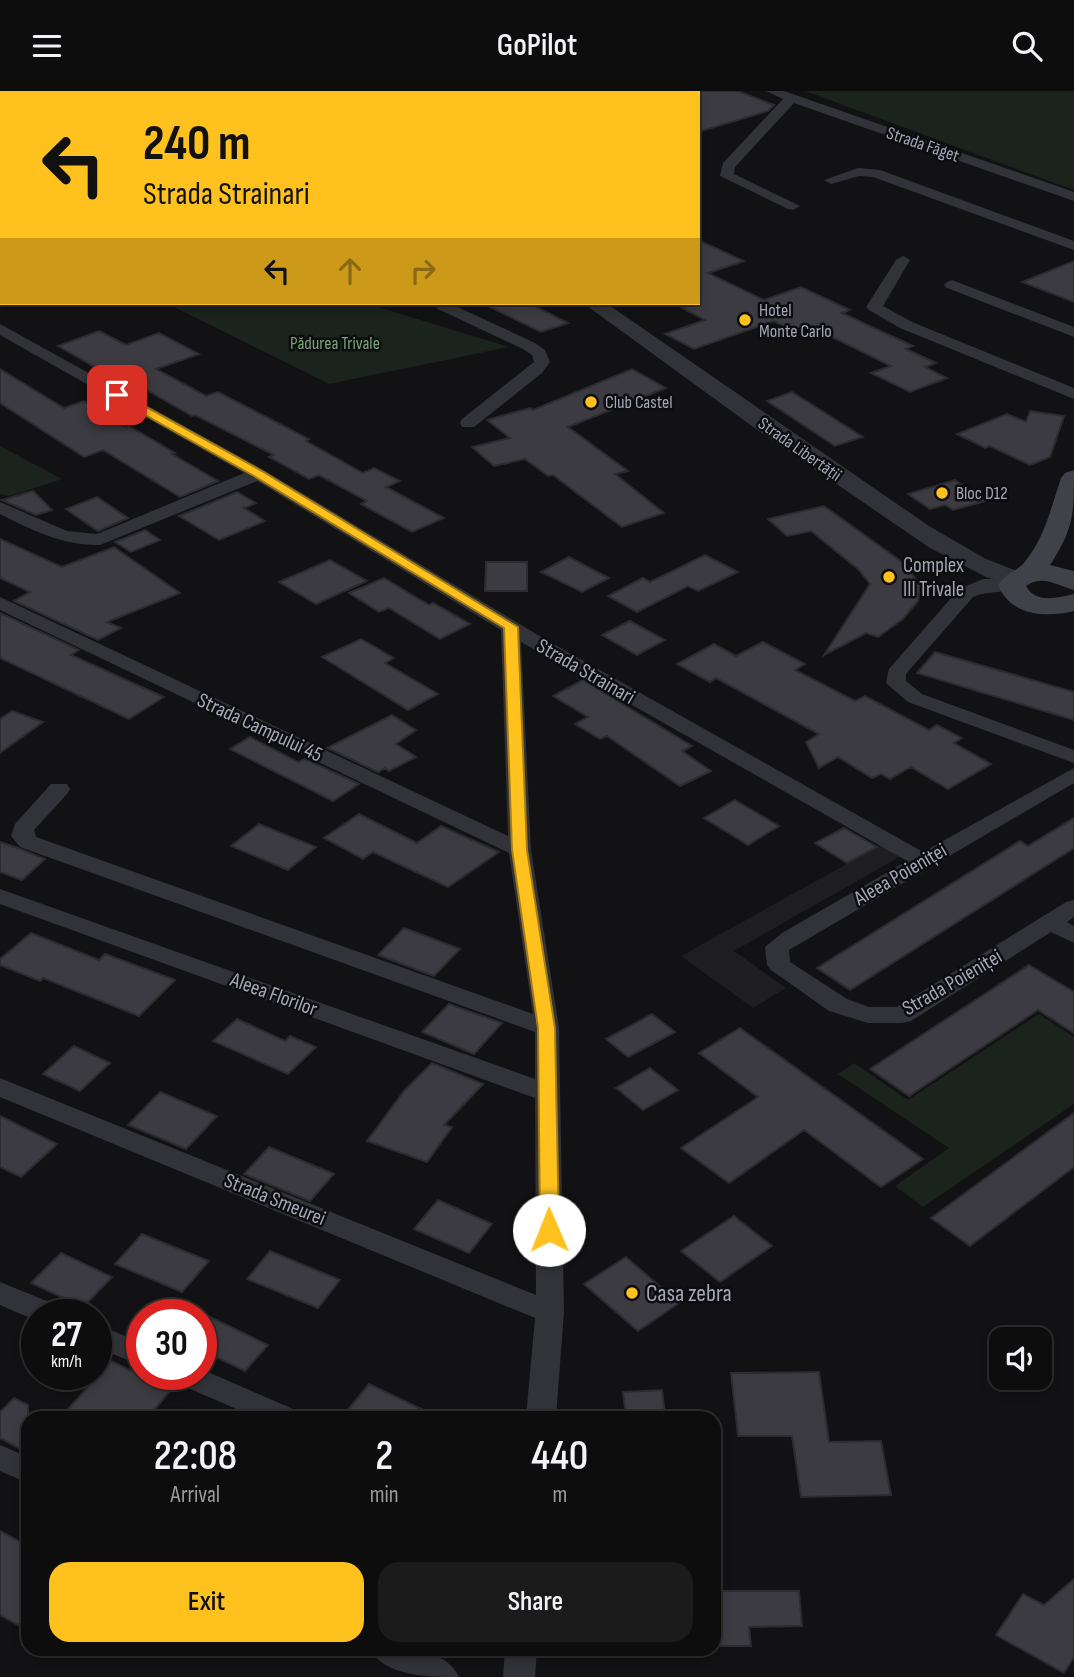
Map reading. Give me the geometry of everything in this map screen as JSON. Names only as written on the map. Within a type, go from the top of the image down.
[{"type":"main road","points":[[1074,478],[1054,541],[1019,579],[1019,597],[1074,624]]},
{"type":"main road","points":[[1054,541],[1073,588]]},
{"type":"main road","points":[[1019,579],[1049,572],[1073,588]]},
{"type":"main road","points":[[1040,605],[1060,606],[1073,588]]},
{"type":"street","name":"Strada Făget","points":[[772,91],[1074,197]]},
{"type":"street","points":[[791,98],[728,166],[727,176],[793,206]]},
{"type":"street","points":[[831,180],[858,172],[875,173],[1074,246]]},
{"type":"street","points":[[902,260],[874,307],[906,325],[1074,394]]},
{"type":"street","points":[[952,285],[1074,332]]},
{"type":"street","points":[[443,305],[529,346],[539,353],[542,362],[536,370],[468,423]]},
{"type":"street","name":"Strada Libertății","points":[[596,305],[819,463],[941,544],[982,568],[1019,579]]},
{"type":"street","name":"Strada Strainari","points":[[0,329],[258,474],[511,627],[921,860]]},
{"type":"street","points":[[0,507],[62,536],[82,541],[100,539],[258,474]]},
{"type":"street","points":[[1019,579],[983,585],[965,593],[896,673],[897,683],[915,698],[1074,757]]},
{"type":"street","name":"Strada Campului 45","points":[[0,603],[520,850]]},
{"type":"street","points":[[511,627],[520,850],[547,1028],[550,1312],[542,1411]]},
{"type":"street","name":"Aleea Poieniței","points":[[811,987],[779,965],[777,947],[921,860],[1074,774]]},
{"type":"street","points":[[59,789],[23,829],[22,836],[29,842],[547,1028]]},
{"type":"street","name":"Aleea Florilor","points":[[0,896],[548,1093]]},
{"type":"street","name":"Strada Poieniței","points":[[811,987],[838,1005],[868,1015],[902,1015],[1074,907]]},
{"type":"street","points":[[1051,922],[1074,936]]},
{"type":"street","name":"Strada Smeurei","points":[[0,1087],[550,1312]]},
{"type":"street","points":[[0,1293],[21,1302]]},
{"type":"street","points":[[217,1388],[269,1411]]},
{"type":"street","points":[[0,1457],[21,1468]]},
{"type":"street","points":[[400,1656],[443,1677]]},
{"type":"street","points":[[519,1677],[520,1656]]},
{"type":"shaded area","points":[[890,840],[908,852],[734,951],[786,988],[753,1008],[681,956]]},
{"type":"green space","points":[[805,91],[1074,91],[1074,190]]},
{"type":"green space","name":"Pădurea Trivale","points":[[170,305],[372,305],[509,347],[329,384]]},
{"type":"green space","points":[[0,446],[62,479],[10,496],[0,494]]},
{"type":"green space","points":[[1039,1014],[1074,1037],[1074,1104],[923,1207],[895,1186],[949,1148],[838,1074],[854,1063],[908,1100]]},
{"type":"building","points":[[700,91],[738,91],[774,105],[768,111],[700,131]]},
{"type":"building","points":[[700,241],[744,261],[708,273],[764,300],[801,287],[850,310],[842,313],[913,346],[906,349],[936,363],[925,367],[947,378],[910,392],[871,373],[891,366],[808,325],[793,331],[774,321],[694,349],[665,334],[705,320],[682,308],[700,305]]},
{"type":"building","points":[[1074,261],[1074,302],[1022,282]]},
{"type":"building","points":[[486,305],[533,305],[568,323],[541,332]]},
{"type":"building","points":[[99,331],[126,345],[159,333],[199,354],[156,369],[206,396],[218,392],[309,439],[306,441],[363,473],[374,468],[400,481],[386,487],[444,518],[412,532],[361,504],[367,501],[319,475],[309,479],[269,457],[274,455],[195,415],[192,416],[129,380],[123,383],[58,346]]},
{"type":"building","points":[[0,369],[64,408],[84,401],[218,481],[180,497],[103,450],[84,457],[0,403]]},
{"type":"building","points":[[632,369],[666,388],[568,427],[628,471],[615,474],[664,513],[622,527],[553,475],[548,476],[525,459],[494,466],[472,447],[510,438],[487,420],[530,408],[533,410]]},
{"type":"building","points":[[792,392],[863,437],[835,446],[767,401]]},
{"type":"building","points":[[1030,411],[1064,416],[1050,457],[1030,465],[957,434],[1007,414],[1026,422]]},
{"type":"building","name":"Bloc D12","points":[[955,480],[985,501],[953,510],[945,505],[930,509],[908,494]]},
{"type":"building","points":[[33,491],[52,510],[36,515],[2,500]]},
{"type":"building","points":[[237,492],[256,503],[244,508],[265,521],[219,540],[179,516]]},
{"type":"building","points":[[97,497],[128,518],[98,531],[66,509]]},
{"type":"building","name":"Complex III Trivale","points":[[824,506],[902,562],[920,584],[918,601],[903,619],[878,637],[866,633],[824,655],[870,584],[858,569],[811,531],[787,536],[768,519]]},
{"type":"building","points":[[145,530],[160,540],[131,552],[115,542]]},
{"type":"building","points":[[0,539],[62,567],[114,547],[180,593],[107,622],[121,628],[98,640],[14,601],[30,592],[0,578]]},
{"type":"building","points":[[705,555],[738,572],[698,591],[688,586],[637,612],[608,596],[643,578],[650,582]]},
{"type":"building","points":[[569,557],[609,578],[582,592],[541,572]]},
{"type":"building","points":[[330,560],[367,581],[316,604],[279,582]]},
{"type":"building","points":[[486,562],[527,562],[527,591],[485,591]]},
{"type":"building","points":[[384,578],[429,605],[433,603],[470,624],[440,639],[389,608],[379,612],[349,593]]},
{"type":"building","points":[[0,613],[79,650],[71,655],[164,697],[129,719],[0,658]]},
{"type":"building","points":[[630,621],[665,640],[637,655],[602,635]]},
{"type":"building","points":[[361,639],[394,658],[385,663],[438,694],[408,710],[322,657]]},
{"type":"building","points":[[763,642],[805,664],[795,670],[855,701],[865,696],[929,730],[937,725],[962,738],[954,743],[991,764],[948,789],[911,767],[890,779],[881,774],[872,778],[838,757],[819,768],[806,742],[819,734],[716,678],[710,682],[677,664],[714,644],[736,656]]},
{"type":"building","points":[[935,652],[1074,692],[1074,720],[917,673]]},
{"type":"building","points":[[583,680],[692,746],[682,751],[711,771],[680,786],[607,736],[600,739],[575,724],[588,717],[553,696]]},
{"type":"building","points":[[12,711],[43,722],[0,753],[0,719]]},
{"type":"building","points":[[392,715],[416,730],[396,744],[416,757],[389,771],[385,768],[378,772],[327,748]]},
{"type":"building","points":[[250,737],[298,762],[305,759],[359,784],[333,801],[230,749]]},
{"type":"building","points":[[735,800],[779,826],[748,845],[704,818]]},
{"type":"building","points":[[359,814],[417,843],[441,826],[499,852],[448,887],[373,852],[363,859],[324,838]]},
{"type":"building","points":[[1074,818],[1074,848],[850,990],[817,968],[1020,841],[1028,846]]},
{"type":"building","points":[[259,824],[316,847],[288,870],[231,846]]},
{"type":"building","points":[[844,828],[877,847],[847,863],[815,843]]},
{"type":"building","points":[[0,842],[45,859],[22,880],[0,872]]},
{"type":"building","points":[[404,928],[460,949],[434,976],[378,955]]},
{"type":"building","points":[[31,933],[99,960],[105,954],[175,980],[139,1016],[43,978],[40,981],[0,965],[0,959]]},
{"type":"building","points":[[1029,965],[1074,992],[1074,1033],[1038,1010],[909,1096],[870,1069]]},
{"type":"building","points":[[449,1004],[502,1023],[474,1054],[422,1032]]},
{"type":"building","points":[[652,1014],[675,1032],[628,1057],[606,1039]]},
{"type":"building","points":[[237,1019],[285,1041],[290,1036],[316,1047],[288,1074],[213,1041]]},
{"type":"building","points":[[740,1028],[923,1159],[881,1187],[804,1130],[729,1183],[681,1148],[758,1097],[699,1053]]},
{"type":"building","points":[[74,1046],[110,1063],[80,1091],[43,1074]]},
{"type":"building","points":[[432,1063],[483,1084],[444,1125],[452,1127],[427,1162],[367,1141],[404,1091]]},
{"type":"building","points":[[650,1068],[678,1090],[643,1110],[616,1088]]},
{"type":"building","points":[[160,1092],[217,1116],[186,1149],[128,1125]]},
{"type":"building","points":[[1074,1113],[1074,1167],[970,1246],[931,1218]]},
{"type":"building","points":[[0,1116],[57,1144],[21,1177],[0,1167]]},
{"type":"building","points":[[269,1147],[334,1174],[310,1201],[244,1174]]},
{"type":"building","points":[[438,1200],[492,1224],[469,1253],[414,1229]]},
{"type":"building","points":[[734,1216],[772,1246],[720,1282],[681,1251]]},
{"type":"building","points":[[142,1234],[209,1261],[182,1292],[115,1264]]},
{"type":"building","points":[[270,1251],[340,1280],[318,1308],[247,1279]]},
{"type":"building","points":[[61,1253],[112,1277],[91,1299],[66,1299],[31,1283]]},
{"type":"building","name":"Casa zebra","points":[[626,1257],[679,1303],[638,1331],[584,1284]]},
{"type":"building","points":[[217,1320],[268,1345],[245,1371],[217,1358]]},
{"type":"building","points":[[112,1361],[126,1368],[126,1390],[171,1390],[153,1411],[66,1411],[85,1390],[112,1390]]},
{"type":"building","points":[[819,1372],[829,1442],[881,1441],[891,1495],[801,1497],[792,1436],[738,1436],[731,1373]]},
{"type":"building","points":[[369,1384],[425,1411],[347,1411]]},
{"type":"building","points":[[662,1390],[665,1411],[625,1411],[623,1392]]},
{"type":"building","points":[[14,1398],[28,1405],[28,1411],[21,1411],[21,1449],[0,1438],[0,1412]]},
{"type":"building","points":[[0,1531],[21,1542],[21,1621],[18,1625],[0,1615]]},
{"type":"building","points":[[1074,1579],[1074,1657],[1064,1673],[996,1635],[1023,1594],[1044,1605]]},
{"type":"building","points":[[721,1591],[799,1591],[802,1626],[749,1627],[751,1646],[721,1646]]},
{"type":"place","name":"Hotel Monte Carlo","points":[[745,320]]},
{"type":"place","name":"Club Castel","points":[[591,402]]},
{"type":"place","name":"Bloc D12","points":[[942,493]]},
{"type":"place","name":"Complex III Trivale","points":[[889,577]]},
{"type":"place","name":"Casa zebra","points":[[632,1293]]},
{"type":"route","points":[[117,395],[258,474],[511,627],[520,850],[547,1028],[549,1230]]}]
